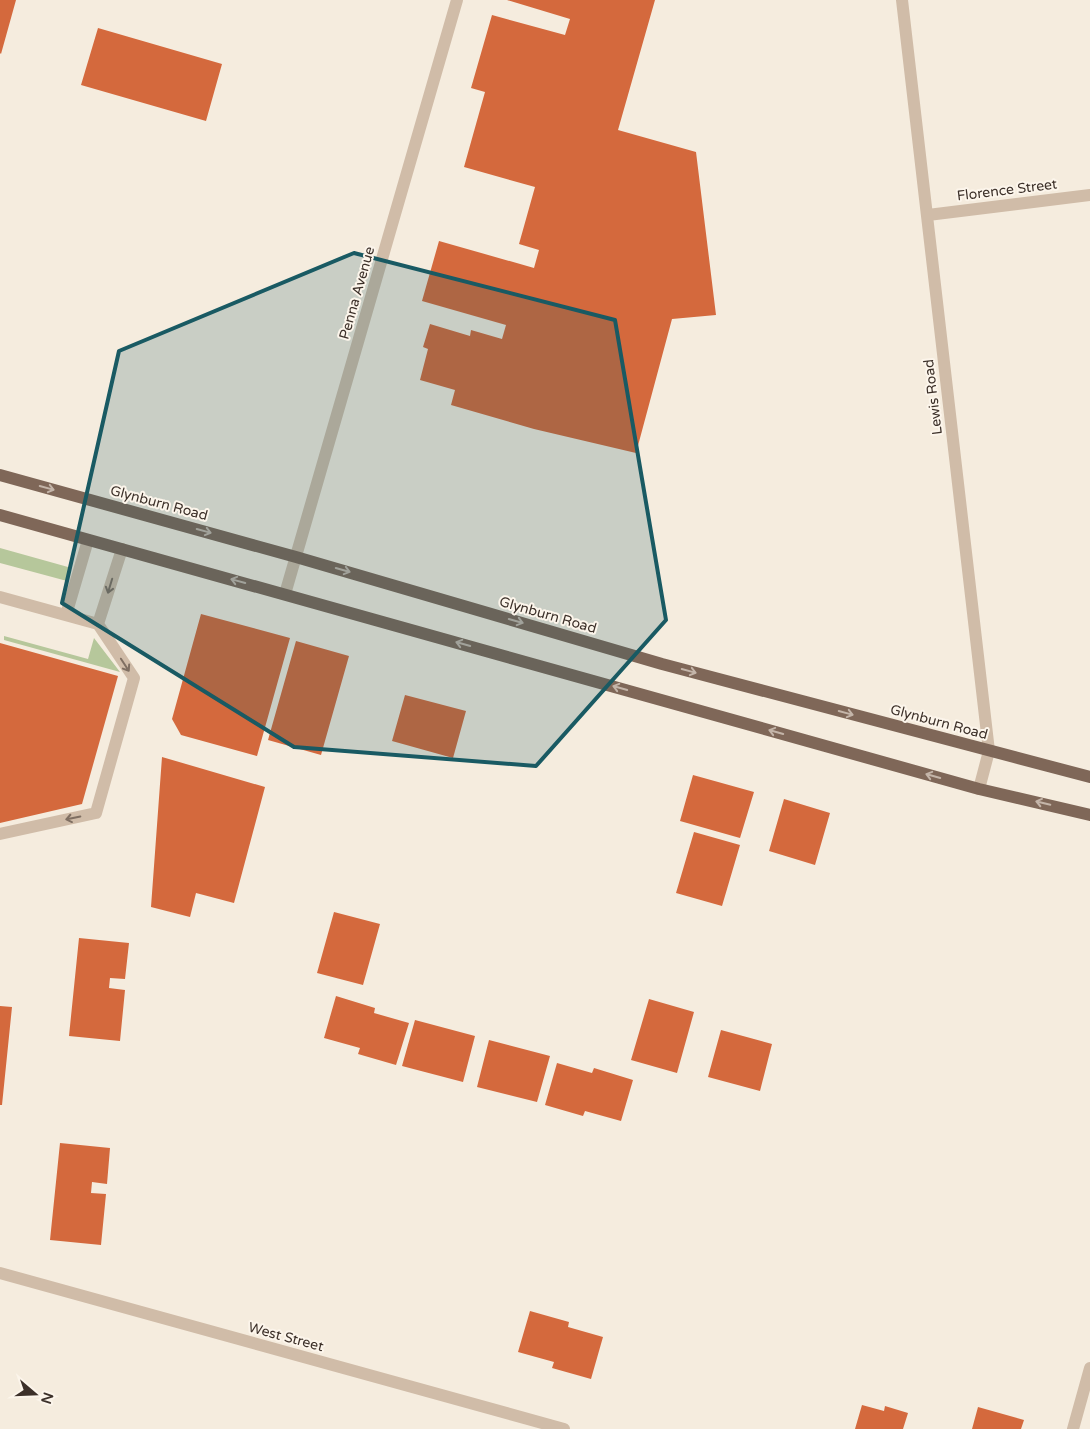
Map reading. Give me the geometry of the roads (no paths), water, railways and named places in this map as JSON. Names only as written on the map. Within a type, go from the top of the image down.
[{"type":"main road","name":"Glynburn Road","points":[[0,475],[296,557],[662,664],[1090,777]]},
{"type":"main road","points":[[0,515],[980,789],[1090,815]]},
{"type":"street","name":"Penna Avenue","points":[[286,594],[457,0]]},
{"type":"street","name":"Lewis Road","points":[[902,0],[990,751],[980,789]]},
{"type":"street","name":"Florence Street","points":[[928,215],[1090,195]]},
{"type":"street","points":[[66,615],[88,540]]},
{"type":"street","points":[[98,624],[122,548]]},
{"type":"street","points":[[0,596],[98,624],[134,678],[96,813],[0,834]]},
{"type":"street","name":"West Street","points":[[0,1273],[564,1429]]},
{"type":"street","points":[[1073,1429],[1090,1368]]}]
